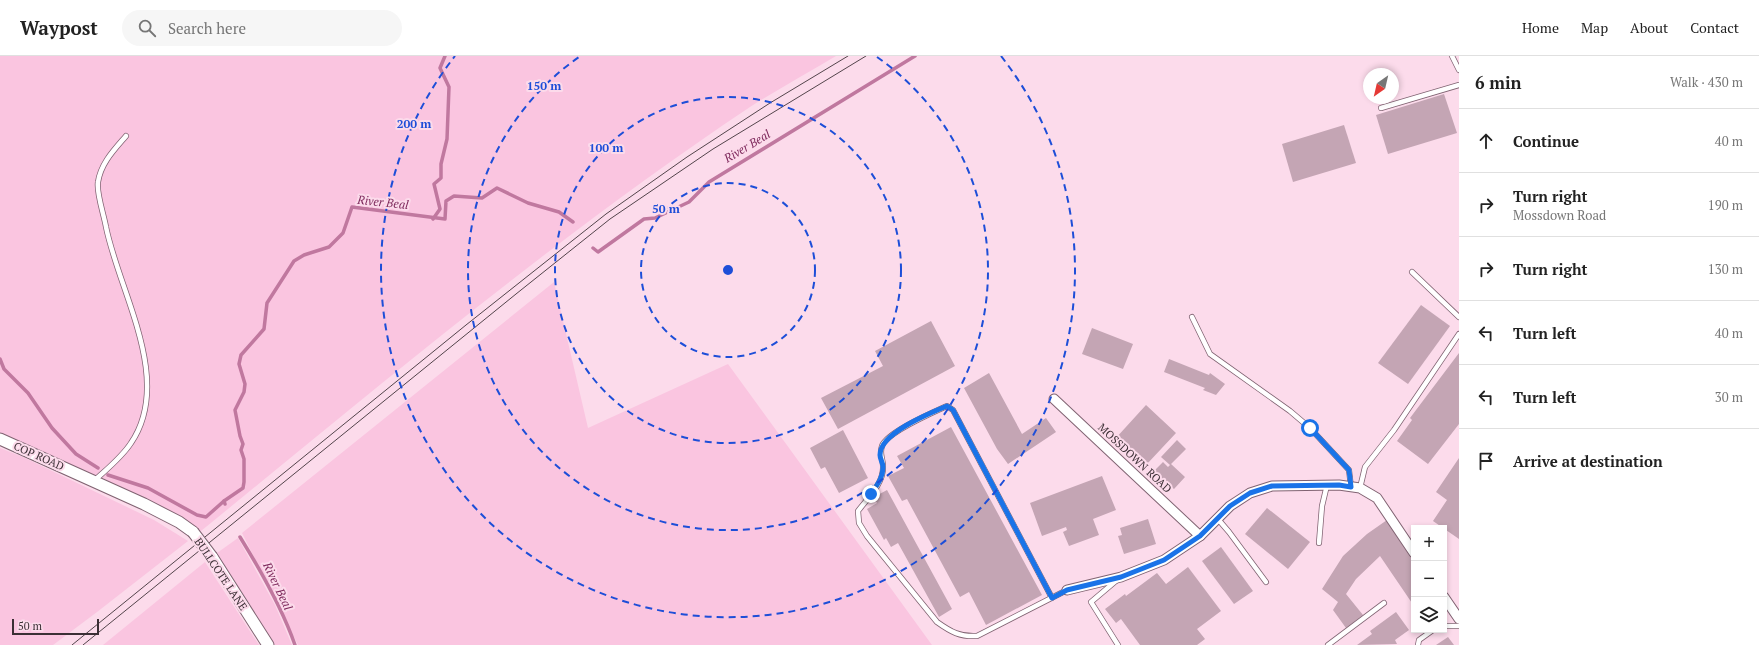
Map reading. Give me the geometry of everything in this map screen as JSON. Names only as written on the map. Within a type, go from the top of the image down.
[{"type":"street","name":"MOSSDOWN ROAD","points":[[1054,399],[1200,536]]},
{"type":"street","name":"COP ROAD","points":[[0,439],[77,474]]},
{"type":"street","name":"BULLCOTE LANE","points":[[77,474],[151,508],[179,522],[193,532],[212,557],[268,645]]},
{"type":"street","points":[[1067,590],[1121,577],[1164,560],[1200,536],[1230,506],[1250,493],[1272,486],[1326,485],[1356,487],[1377,498],[1411,549]]},
{"type":"street","points":[[1447,601],[1459,619]]},
{"type":"lane","points":[[1452,56],[1459,70]]},
{"type":"lane","points":[[1381,108],[1459,85]]},
{"type":"lane","points":[[94,481],[111,466],[131,443],[140,424],[147,401],[147,374],[144,352],[109,239],[98,184],[103,164],[126,136]]},
{"type":"lane","points":[[1412,272],[1459,317]]},
{"type":"lane","points":[[1192,317],[1210,354],[1290,411],[1310,428],[1349,470],[1356,487]]},
{"type":"lane","points":[[1356,487],[1365,467],[1394,430],[1459,334]]},
{"type":"lane","points":[[1052,598],[953,410],[947,406],[912,421],[883,444],[880,455],[883,466],[882,479],[858,511],[859,523],[937,622],[948,630],[964,636],[977,636],[1052,598],[1067,590]]},
{"type":"lane","points":[[1319,543],[1322,506],[1326,485]]},
{"type":"lane","points":[[1217,518],[1266,582]]},
{"type":"lane","points":[[1118,645],[1091,602],[1121,577]]},
{"type":"lane","points":[[1328,645],[1384,603]]},
{"type":"lane","points":[[1447,626],[1459,626]]},
{"type":"lane","points":[[1418,645],[1420,640],[1430,633]]},
{"type":"shaded area","points":[[0,56],[836,56],[750,107],[608,207],[403,366],[201,531],[178,516],[103,478],[0,435]]},
{"type":"shaded area","points":[[554,282],[588,428],[728,364],[932,645],[298,645],[242,533]]},
{"type":"shaded area","points":[[0,448],[23,457],[154,520],[188,541],[53,645],[0,645]]},
{"type":"shaded area","points":[[238,538],[275,605],[292,645],[275,645],[217,553]]},
{"type":"shaded area","points":[[205,562],[259,645],[103,645]]},
{"type":"building","points":[[1444,94],[1457,133],[1388,154],[1376,115]]},
{"type":"building","points":[[1344,125],[1356,163],[1293,182],[1282,144]]},
{"type":"building","points":[[1421,305],[1450,326],[1408,384],[1378,363]]},
{"type":"building","points":[[931,321],[955,366],[838,429],[821,398],[883,366],[875,351]]},
{"type":"building","points":[[1092,328],[1133,344],[1123,369],[1082,354]]},
{"type":"building","points":[[1459,353],[1459,424],[1428,464],[1397,441],[1412,420],[1410,418]]},
{"type":"building","points":[[1169,359],[1209,375],[1210,373],[1225,384],[1216,395],[1203,390],[1205,388],[1164,372]]},
{"type":"building","points":[[989,373],[1022,434],[1046,418],[1056,432],[1008,464],[997,449],[964,388]]},
{"type":"building","points":[[1146,405],[1176,433],[1147,464],[1140,458],[1138,460],[1115,439]]},
{"type":"building","points":[[951,427],[1042,595],[986,625],[969,592],[960,597],[907,499],[902,501],[888,476],[904,468],[897,456]]},
{"type":"building","points":[[843,430],[868,478],[839,493],[825,467],[821,469],[810,448]]},
{"type":"building","points":[[1177,440],[1186,449],[1171,464],[1185,477],[1174,489],[1154,471],[1163,462],[1168,467],[1170,465],[1161,457]]},
{"type":"building","points":[[1459,458],[1459,539],[1447,531],[1447,525],[1439,525],[1433,521],[1447,500],[1436,492]]},
{"type":"building","points":[[1102,476],[1116,510],[1093,519],[1099,535],[1069,546],[1063,532],[1067,530],[1066,527],[1042,536],[1030,503]]},
{"type":"building","points":[[887,490],[952,609],[939,617],[898,543],[891,547],[886,538],[884,540],[867,509],[877,503],[874,497]]},
{"type":"building","points":[[1267,508],[1310,542],[1288,569],[1245,534]]},
{"type":"building","points":[[1148,519],[1156,544],[1124,554],[1118,536],[1122,535],[1120,528]]},
{"type":"building","points":[[1387,520],[1411,556],[1411,602],[1380,556],[1356,579],[1346,594],[1363,615],[1346,628],[1333,610],[1338,602],[1322,589],[1343,556],[1367,534]]},
{"type":"building","points":[[1221,547],[1253,591],[1234,604],[1202,561]]},
{"type":"building","points":[[1188,567],[1221,611],[1197,629],[1205,639],[1197,645],[1140,645],[1121,619],[1116,623],[1105,609],[1125,594],[1126,596],[1157,573],[1166,584]]},
{"type":"building","points":[[1396,612],[1409,630],[1395,640],[1397,644],[1357,645],[1372,634],[1370,631]]},
{"type":"building","points":[[1448,637],[1454,645],[1436,645]]},
{"type":"waterway","points":[[433,219],[440,209],[434,184],[441,178],[441,164],[447,139],[449,87],[440,68],[445,56]]},
{"type":"waterway","name":"River Beal","points":[[593,248],[598,252],[644,219],[655,218],[689,202],[709,182],[915,56]]},
{"type":"waterway","name":"River Beal","points":[[225,504],[224,501],[243,488],[244,482],[244,459],[241,450],[243,444],[235,410],[244,392],[245,384],[239,364],[241,355],[264,329],[267,303],[294,261],[304,255],[329,247],[343,233],[352,207],[445,219],[446,201],[454,196],[482,198],[497,188],[528,203],[559,212],[573,222]]},
{"type":"waterway","points":[[0,359],[4,369],[28,393],[52,428],[76,454],[98,468]]},
{"type":"waterway","points":[[108,475],[148,488],[197,515],[206,517],[224,501]]},
{"type":"waterway","name":"River Beal","points":[[240,537],[256,563],[284,617],[295,645]]},
{"type":"tram line","points":[[72,645],[466,325],[606,214],[687,157],[770,103],[848,56]]},
{"type":"tram line","points":[[83,645],[610,219],[713,149],[866,56]]},
{"type":"route","points":[[871,494],[882,479],[883,466],[880,455],[883,444],[912,421],[947,406],[953,410],[1052,598],[1067,590],[1121,577],[1164,560],[1200,536],[1230,506],[1250,493],[1272,486],[1339,485],[1351,487],[1349,470],[1310,428]]}]
